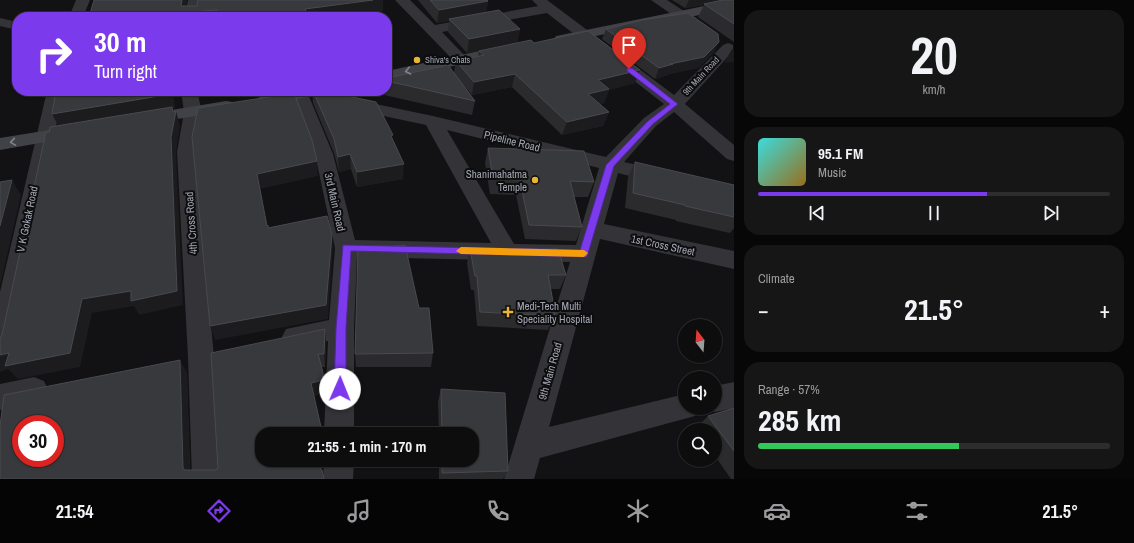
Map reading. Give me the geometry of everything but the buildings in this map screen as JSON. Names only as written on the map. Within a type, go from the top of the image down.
[{"type":"main road","points":[[546,43],[734,4]]},
{"type":"main road","points":[[392,75],[499,52]]},
{"type":"main road","points":[[130,122],[280,96]]},
{"type":"main road","points":[[0,144],[91,129]]},
{"type":"street","points":[[78,12],[83,0]]},
{"type":"street","points":[[193,12],[195,0]]},
{"type":"street","points":[[402,0],[461,60]]},
{"type":"street","points":[[658,0],[682,14],[722,43]]},
{"type":"street","points":[[431,30],[544,4]]},
{"type":"street","name":"9th Main Road","points":[[544,4],[675,104],[734,155]]},
{"type":"street","points":[[0,22],[12,25]]},
{"type":"street","name":"9th Main Road","points":[[519,479],[610,165],[650,122],[675,104],[722,43]]},
{"type":"street","name":"V K Gokak Road","points":[[0,348],[53,96]]},
{"type":"street","name":"4th Cross Road","points":[[190,96],[193,112],[186,152],[201,357],[207,479]]},
{"type":"street","name":"3rd Main Road","points":[[302,96],[324,154],[346,248],[341,328],[339,427]]},
{"type":"street","name":"Pipeline Road","points":[[316,96],[433,121],[680,181]]},
{"type":"street","points":[[433,121],[507,252]]},
{"type":"street","name":"1st Cross Street","points":[[591,229],[734,260]]},
{"type":"street","points":[[346,248],[584,254]]},
{"type":"street","points":[[271,342],[341,328]]},
{"type":"street","points":[[0,397],[54,386]]},
{"type":"street","points":[[722,397],[734,394]]},
{"type":"street","points":[[529,446],[678,409]]},
{"type":"street","points":[[338,467],[338,479]]},
{"type":"slow traffic","points":[[461,251],[584,253]]},
{"type":"place","name":"Shiva's Chats","points":[[417,60]]},
{"type":"place","name":"Shanimahatma Temple","points":[[535,180]]},
{"type":"place","name":"Medi-Tech Multi Speciality Hospital","points":[[508,312]]},
{"type":"route","points":[[340,389],[341,328],[346,248],[584,254],[610,165],[650,122],[675,104],[629,69]]}]
